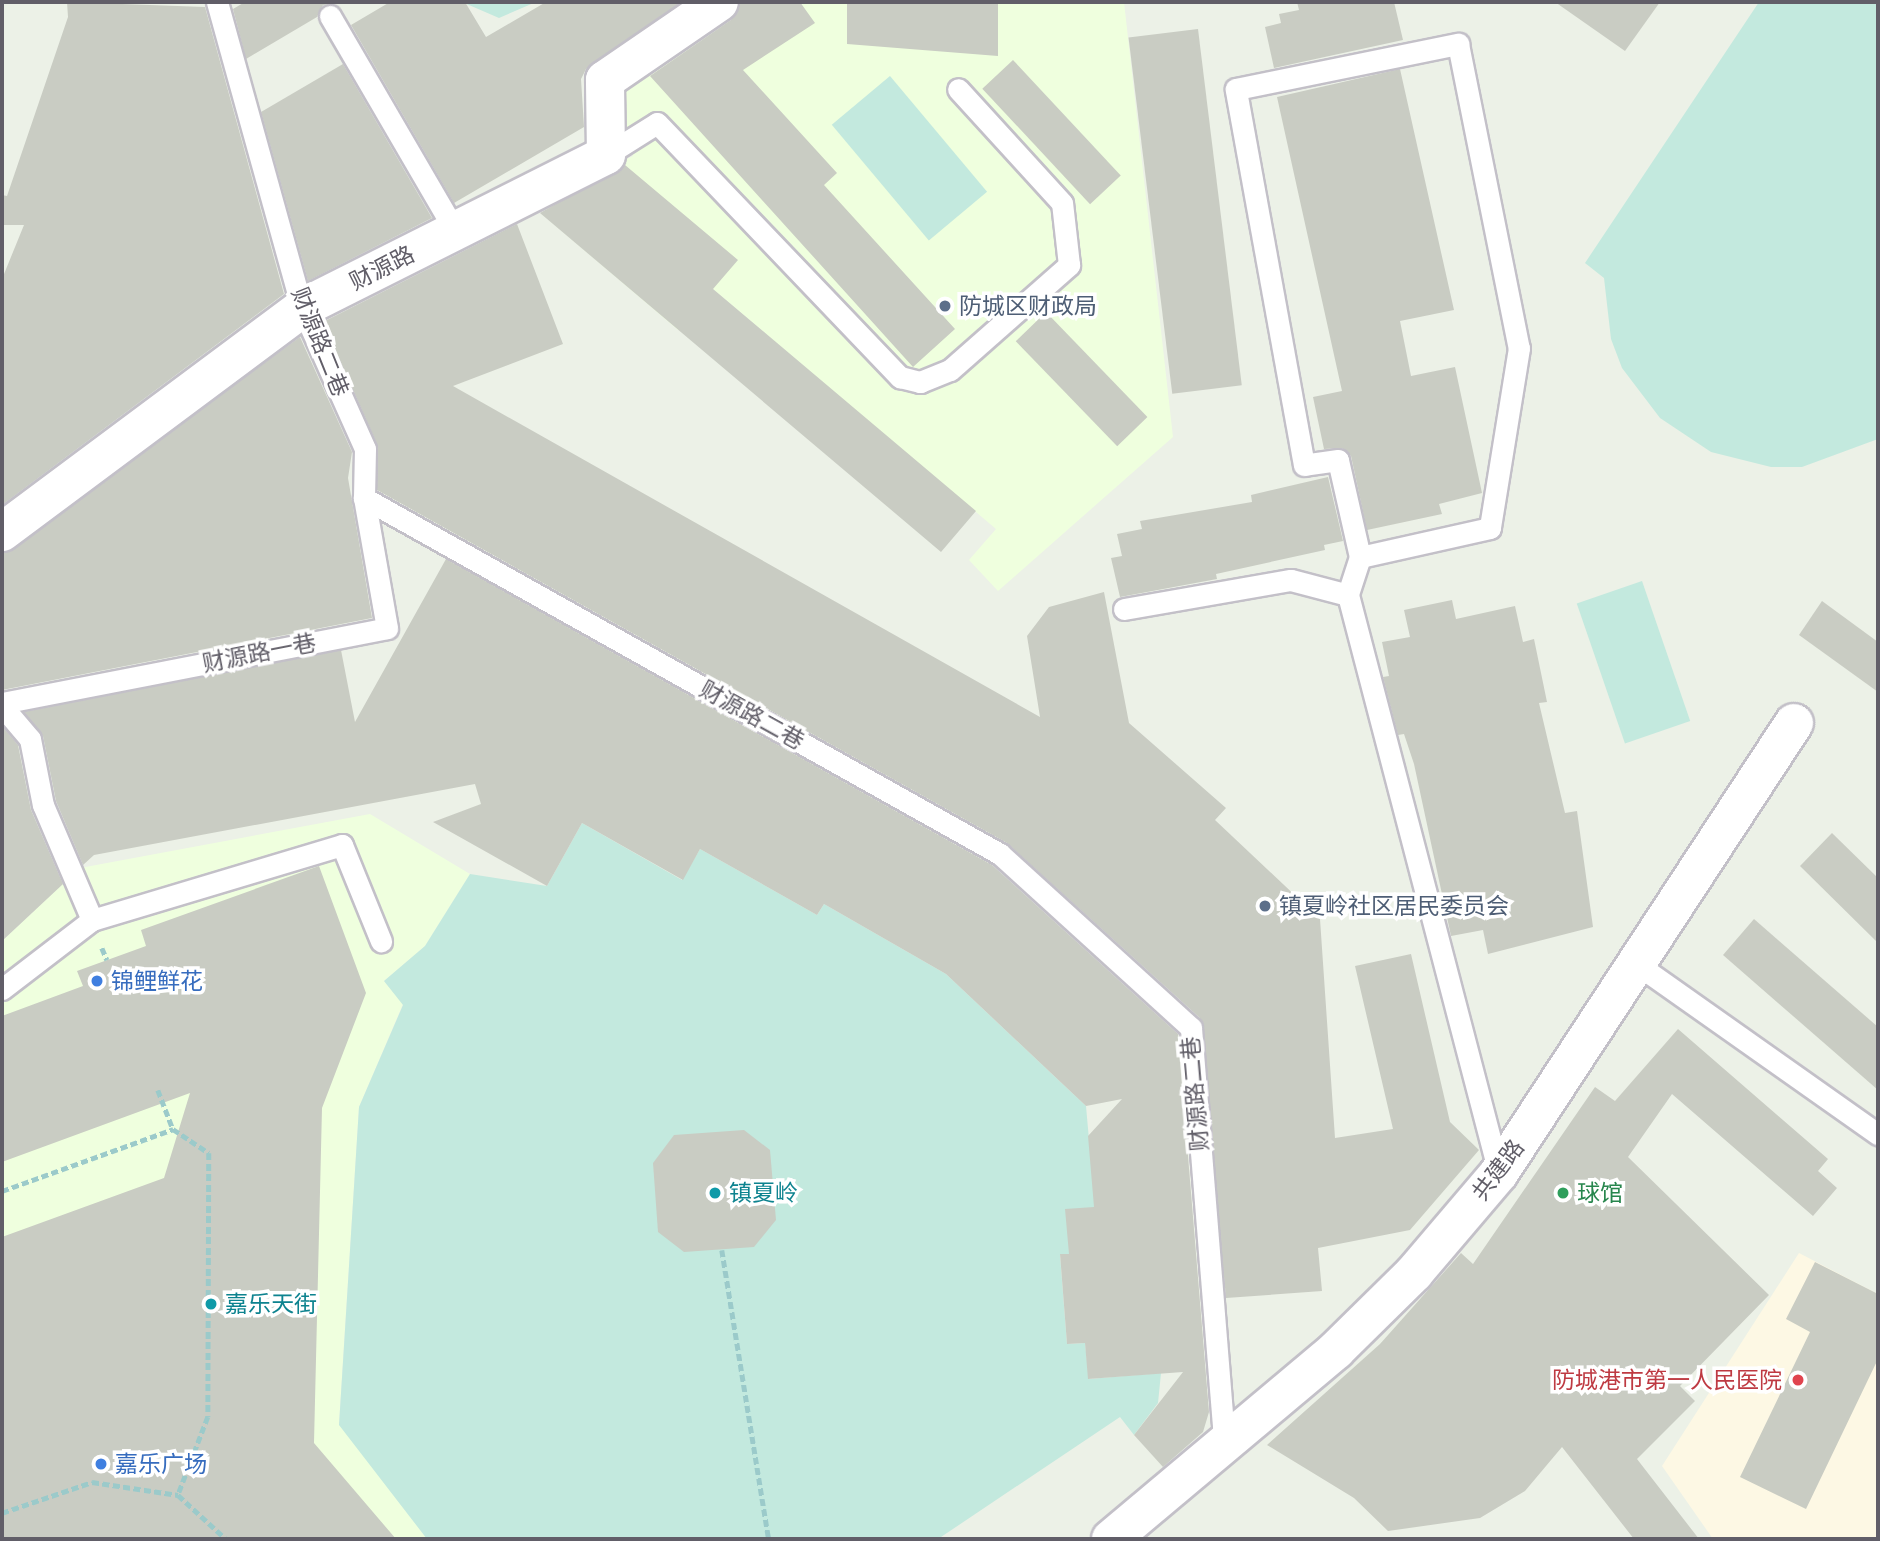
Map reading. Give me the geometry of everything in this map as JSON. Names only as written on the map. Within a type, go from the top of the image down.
[{"type":"street","points":[[606,155],[606,80],[719,2]]},
{"type":"street","name":"财源路","points":[[2,531],[302,308],[606,155]]},
{"type":"street","name":"共建路","points":[[1111,1539],[1225,1449],[1414,1273],[1499,1172],[1794,723]]},
{"type":"lane","name":"财源路二巷","points":[[217,2],[302,308],[365,449],[364,498],[1000,854],[1191,1028],[1225,1449]]},
{"type":"lane","points":[[330,16],[456,231]]},
{"type":"lane","points":[[1360,557],[1490,528],[1519,348],[1458,44],[1236,89],[1304,465],[1338,460],[1360,557],[1348,595],[1499,1172]]},
{"type":"lane","points":[[606,155],[657,123],[900,377],[920,382],[950,370],[1069,265],[1062,203],[958,89]]},
{"type":"lane","name":"财源路一巷","points":[[92,920],[43,805],[30,739],[2,705],[387,628],[364,498]]},
{"type":"lane","points":[[1124,608],[1291,580],[1348,595]]},
{"type":"lane","points":[[2,989],[92,920],[342,845],[382,941]]},
{"type":"lane","points":[[1637,965],[1878,1134]]},
{"type":"path","points":[[158,1090],[173,1129],[209,1153],[208,1417],[178,1495]]},
{"type":"path","points":[[2,1191],[173,1129]]},
{"type":"path","points":[[722,1250],[769,1539]]},
{"type":"path","points":[[2,1513],[92,1482],[178,1495],[226,1539]]},
{"type":"shaded area","points":[[462,2],[536,2],[499,18]]},
{"type":"shaded area","name":"防城区财政局","points":[[740,2],[1124,2],[1173,437],[998,591],[969,560],[996,529],[713,289],[678,330],[550,221],[542,198],[633,156],[615,116],[621,82]]},
{"type":"shaded area","points":[[1759,2],[1878,2],[1878,439],[1802,467],[1771,467],[1711,452],[1660,418],[1622,368],[1611,339],[1604,278],[1585,263]]},
{"type":"shaded area","points":[[890,76],[987,192],[929,241],[832,125]]},
{"type":"shaded area","points":[[1642,581],[1690,721],[1625,743],[1577,603]]},
{"type":"shaded area","points":[[370,814],[470,874],[425,946],[384,981],[403,1004],[359,1107],[339,1424],[427,1539],[2,1539],[2,941],[80,868]]},
{"type":"shaded area","points":[[582,823],[682,880],[700,849],[817,915],[824,904],[946,974],[1086,1106],[1095,1207],[1069,1254],[1060,1255],[1067,1344],[1085,1343],[1089,1379],[1161,1373],[1158,1403],[1134,1435],[1120,1417],[938,1539],[427,1539],[339,1425],[359,1107],[403,1005],[384,981],[425,946],[470,874],[547,886]]},
{"type":"shaded area","name":"防城港市第一人民医院","points":[[1799,1253],[1878,1294],[1878,1539],[1713,1539],[1662,1466]]},
{"type":"building","points":[[67,2],[205,7],[284,294],[2,505],[2,279],[24,225],[2,225],[2,195],[7,196],[68,17]]},
{"type":"building","points":[[245,2],[344,2],[323,5],[317,17],[246,59],[233,9]]},
{"type":"building","points":[[390,2],[465,2],[486,37],[546,2],[681,2],[586,69],[581,79],[584,127],[454,203],[351,25]]},
{"type":"building","points":[[741,2],[800,2],[815,23],[743,70],[837,173],[824,185],[955,329],[913,367],[650,76],[731,20]]},
{"type":"building","points":[[847,2],[998,2],[998,56],[847,44]]},
{"type":"building","points":[[1297,2],[1394,2],[1403,40],[1274,68],[1265,27],[1281,23],[1279,14],[1299,10]]},
{"type":"building","points":[[1555,2],[1660,2],[1625,51]]},
{"type":"building","points":[[1198,29],[1242,385],[1172,394],[1129,38]]},
{"type":"building","points":[[1013,60],[1121,176],[1090,204],[982,89]]},
{"type":"building","points":[[343,64],[432,218],[308,281],[261,112]]},
{"type":"building","points":[[1400,69],[1454,310],[1400,321],[1411,376],[1455,367],[1482,493],[1439,504],[1442,514],[1367,530],[1351,456],[1342,448],[1324,449],[1313,397],[1342,391],[1277,97]]},
{"type":"building","points":[[625,165],[738,260],[713,289],[976,511],[941,552],[540,213]]},
{"type":"building","points":[[517,224],[563,344],[453,386],[1040,717],[1027,636],[1049,607],[1104,592],[1129,723],[1226,808],[1215,820],[1320,919],[1335,1138],[1393,1129],[1355,966],[1411,954],[1450,1122],[1479,1150],[1410,1230],[1318,1248],[1322,1291],[1226,1298],[1200,1018],[1007,843],[377,490],[377,444],[323,322]]},
{"type":"building","points":[[1046,312],[1147,417],[1117,446],[1016,341]]},
{"type":"building","points":[[300,337],[352,452],[348,478],[372,618],[2,690],[2,553]]},
{"type":"building","points":[[1328,477],[1343,541],[1324,545],[1325,550],[1216,574],[1217,579],[1120,597],[1111,558],[1122,556],[1117,534],[1142,529],[1140,521],[1252,502],[1251,495]]},
{"type":"building","points":[[446,559],[992,865],[1178,1034],[1209,1412],[1203,1432],[1163,1467],[1134,1435],[1183,1372],[1088,1379],[1085,1343],[1067,1344],[1060,1254],[1069,1254],[1065,1209],[1094,1207],[1088,1136],[1122,1099],[1086,1106],[946,974],[824,904],[817,915],[700,849],[683,880],[582,823],[547,886],[433,822],[481,804],[475,784],[94,855],[83,865],[56,801],[43,736],[24,712],[341,650],[355,722]]},
{"type":"building","points":[[1452,600],[1456,619],[1515,606],[1523,642],[1534,639],[1547,702],[1539,703],[1565,813],[1577,811],[1593,927],[1488,954],[1483,930],[1451,936],[1414,764],[1404,734],[1398,735],[1383,677],[1389,676],[1382,642],[1410,637],[1404,610]]},
{"type":"building","points":[[1822,601],[1878,642],[1878,692],[1799,635]]},
{"type":"building","points":[[2,726],[18,745],[31,810],[63,884],[2,941]]},
{"type":"building","points":[[1832,833],[1878,878],[1878,943],[1800,866]]},
{"type":"building","points":[[319,866],[366,993],[322,1108],[314,1443],[396,1539],[2,1539],[2,1237],[164,1178],[190,1093],[2,1162],[2,1016],[83,986],[77,971],[146,946],[141,930]]},
{"type":"building","points":[[1754,919],[1878,1027],[1878,1090],[1723,955]]},
{"type":"building","points":[[1678,1029],[1828,1159],[1818,1171],[1837,1188],[1813,1216],[1672,1094],[1628,1157],[1769,1295],[1680,1386],[1695,1401],[1637,1459],[1699,1539],[1634,1539],[1562,1447],[1525,1491],[1480,1518],[1388,1531],[1354,1498],[1267,1445],[1380,1344],[1461,1253],[1473,1264],[1595,1087],[1615,1101]]},
{"type":"building","points":[[744,1130],[770,1150],[776,1220],[754,1247],[684,1252],[658,1232],[653,1163],[674,1135]]},
{"type":"building","points":[[1815,1262],[1878,1294],[1878,1359],[1806,1509],[1740,1477],[1810,1332],[1786,1319]]},
{"type":"place","name":"防城区财政局","points":[[945,306]]},
{"type":"place","name":"镇夏岭社区居民委员会","points":[[1265,906]]},
{"type":"place","name":"锦鲤鲜花","points":[[97,981]]},
{"type":"place","name":"镇夏岭","points":[[715,1193]]},
{"type":"place","name":"球馆","points":[[1563,1193]]},
{"type":"place","name":"嘉乐天街","points":[[211,1304]]},
{"type":"place","name":"防城港市第一人民医院","points":[[1798,1380]]},
{"type":"place","name":"嘉乐广场","points":[[101,1464]]}]
